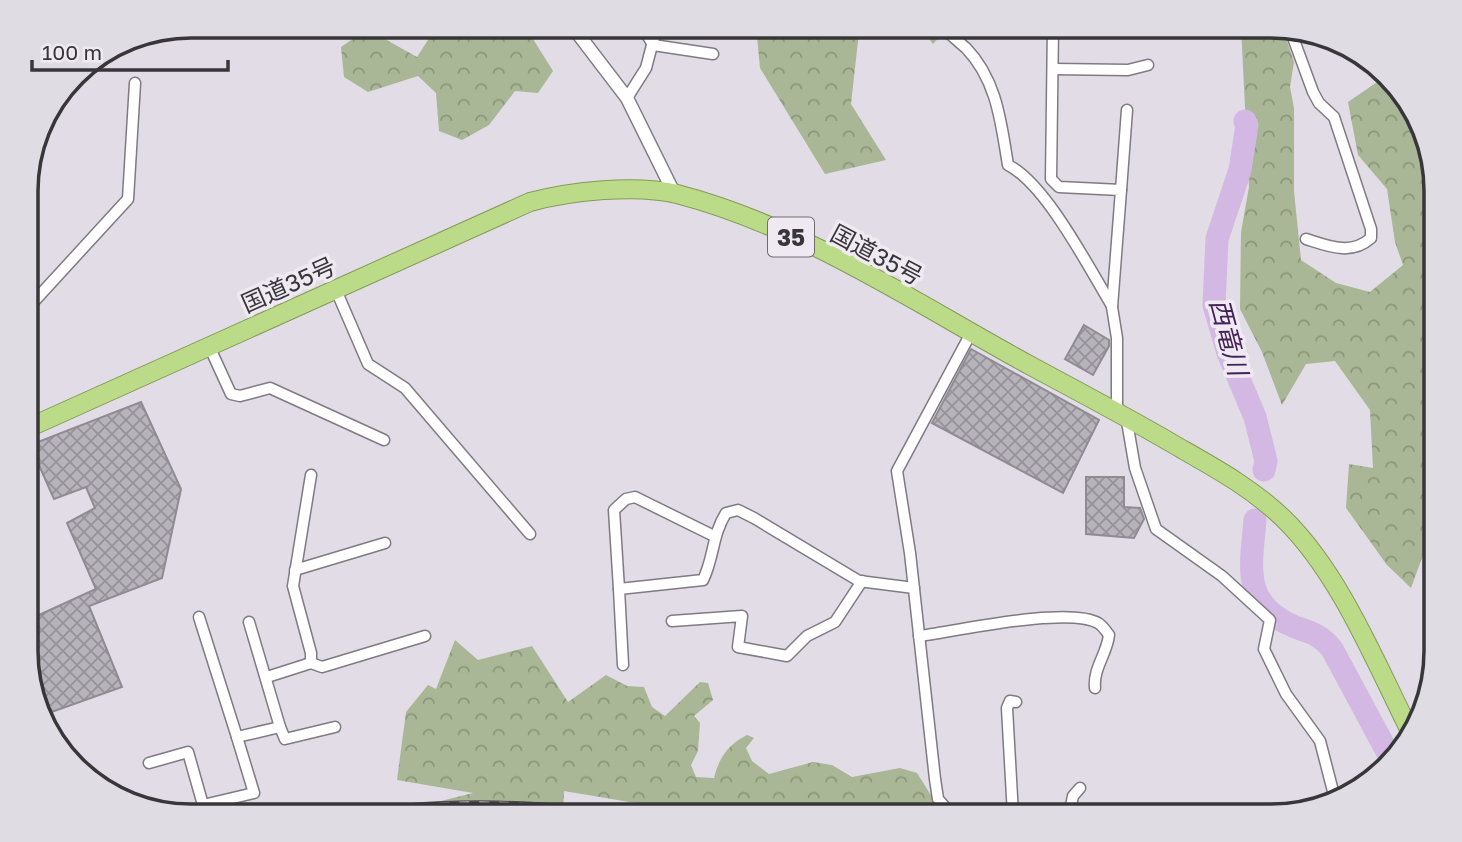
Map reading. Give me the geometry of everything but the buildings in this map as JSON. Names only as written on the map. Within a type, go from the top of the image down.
[{"type":"highway","name":"国道35号","points":[[38,423],[530,202],[555,195],[604,190],[674,193],[752,219],[863,272],[1121,414],[1245,486],[1285,521],[1341,593],[1406,722]]},
{"type":"street","points":[[581,38],[627,98],[674,193]]},
{"type":"street","points":[[649,38],[653,45]]},
{"type":"street","points":[[627,98],[646,68],[654,38]]},
{"type":"street","points":[[954,38],[984,72],[997,100],[1008,165],[1020,171],[1036,189],[1112,307]]},
{"type":"street","points":[[1053,38],[1051,179],[1059,187],[1121,190]]},
{"type":"street","points":[[1294,41],[1313,92],[1319,103],[1334,117],[1371,229],[1371,238],[1352,248],[1341,249],[1306,239]]},
{"type":"street","points":[[653,45],[713,54]]},
{"type":"street","points":[[1053,69],[1128,70],[1148,65]]},
{"type":"street","points":[[38,297],[128,199],[135,83]]},
{"type":"street","points":[[1127,110],[1112,307],[1117,338],[1121,414],[1135,468],[1156,529],[1222,576],[1270,620],[1264,649],[1286,694],[1320,741],[1333,790]]},
{"type":"street","points":[[335,290],[368,364],[405,388],[530,534]]},
{"type":"street","points":[[942,803],[938,799],[914,587],[897,471],[971,332]]},
{"type":"street","points":[[209,346],[231,394],[240,396],[270,388],[384,440]]},
{"type":"street","points":[[311,475],[293,586],[312,653],[311,663]]},
{"type":"street","points":[[623,665],[614,510],[626,499],[635,497],[714,537]]},
{"type":"street","points":[[619,589],[703,580],[711,563],[714,537],[726,513],[737,510],[862,581],[914,587]]},
{"type":"street","points":[[295,570],[385,543]]},
{"type":"street","points":[[672,621],[743,616],[738,648],[787,656],[807,636],[835,622],[862,581]]},
{"type":"street","points":[[199,617],[254,793],[223,804]]},
{"type":"street","points":[[919,636],[1033,619],[1083,618],[1099,623],[1109,635],[1108,646],[1094,676],[1095,688]]},
{"type":"street","points":[[249,622],[285,739],[335,727]]},
{"type":"street","points":[[267,677],[311,663],[322,667],[425,636]]},
{"type":"street","points":[[1012,803],[1006,708],[1010,701],[1016,702]]},
{"type":"street","points":[[237,737],[280,727]]},
{"type":"street","points":[[149,763],[188,752],[201,804]]},
{"type":"street","points":[[1072,803],[1073,796],[1080,788]]},
{"type":"green space","points":[[354,38],[383,38],[417,57],[429,38],[531,38],[553,71],[538,93],[515,91],[489,125],[462,140],[439,131],[436,93],[418,76],[368,92],[344,77],[341,47]]},
{"type":"green space","points":[[757,38],[858,38],[851,104],[886,160],[825,174],[760,68]]},
{"type":"green space","points":[[928,38],[939,38],[933,44]]},
{"type":"green space","points":[[1242,38],[1287,40],[1294,62],[1290,87],[1294,108],[1294,191],[1301,260],[1336,283],[1370,292],[1403,265],[1395,242],[1387,189],[1358,155],[1348,102],[1377,82],[1398,106],[1408,124],[1421,162],[1423,181],[1423,555],[1411,588],[1387,565],[1346,508],[1349,464],[1373,468],[1370,410],[1335,361],[1306,364],[1282,405],[1262,352],[1240,309],[1241,232],[1249,187]]},
{"type":"green space","points":[[455,640],[478,660],[532,646],[568,702],[606,675],[627,686],[644,687],[652,707],[665,716],[700,682],[708,683],[713,700],[694,716],[700,723],[698,751],[691,765],[696,777],[714,778],[726,752],[747,735],[754,738],[746,748],[752,761],[769,774],[813,762],[832,765],[852,777],[900,768],[917,773],[936,803],[639,804],[564,791],[563,804],[430,804],[473,793],[397,780],[406,712],[428,685],[436,689]]},
{"type":"waterway","name":"西竜川","points":[[1245,121],[1247,125],[1240,170],[1217,239],[1214,305],[1228,353],[1255,417],[1266,461],[1264,470]]},
{"type":"waterway","name":"西竜川","points":[[1255,520],[1252,569],[1258,596],[1265,607],[1278,618],[1316,635],[1332,649],[1386,750]]},
{"type":"railway","points":[[447,804],[491,804]]}]
